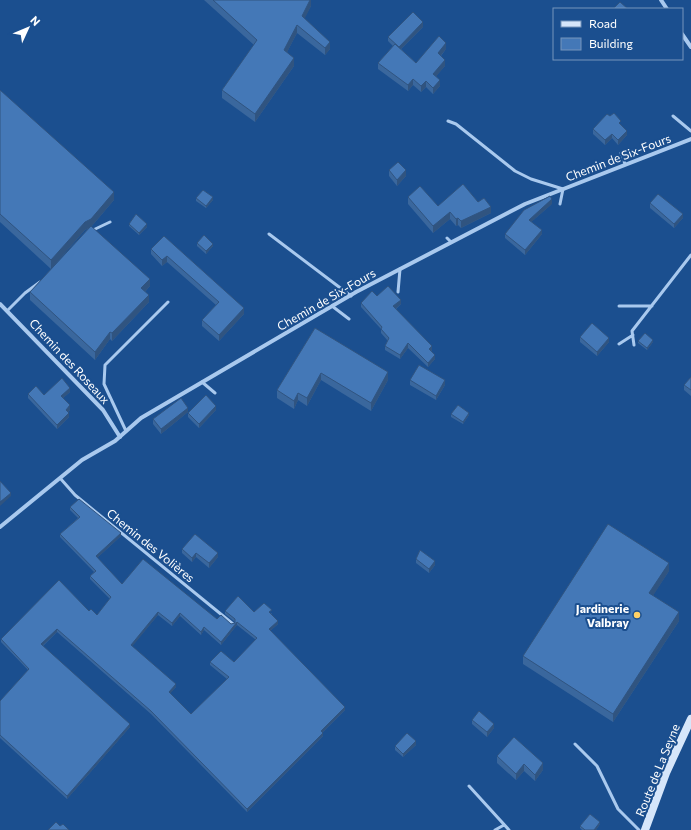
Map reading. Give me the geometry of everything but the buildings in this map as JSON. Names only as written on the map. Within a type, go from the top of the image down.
[{"type":"main road","name":"Route de La Seyne","points":[[645,830],[666,773],[691,719]]},
{"type":"street","points":[[683,35],[691,47]]},
{"type":"street","name":"Chemin de Six-Fours","points":[[0,527],[82,460],[120,437],[141,418],[332,306],[451,242],[526,204],[691,139]]},
{"type":"street","name":"Chemin des Roseaux","points":[[0,304],[103,410],[120,437]]},
{"type":"lane","points":[[672,116],[691,131]]},
{"type":"lane","points":[[448,121],[456,124],[515,171],[563,189],[560,204]]},
{"type":"lane","points":[[620,153],[625,164]]},
{"type":"lane","points":[[87,232],[110,222]]},
{"type":"lane","points":[[268,234],[350,296]]},
{"type":"lane","points":[[447,238],[451,242]]},
{"type":"lane","points":[[634,345],[632,330],[691,256]]},
{"type":"lane","points":[[398,292],[400,269]]},
{"type":"lane","points":[[8,311],[25,293],[42,280]]},
{"type":"lane","points":[[126,431],[104,384],[105,365],[168,302]]},
{"type":"lane","points":[[332,306],[349,319]]},
{"type":"lane","points":[[619,306],[652,306]]},
{"type":"lane","points":[[619,344],[633,335]]},
{"type":"lane","points":[[202,382],[215,393]]},
{"type":"lane","name":"Chemin des Volières","points":[[60,478],[75,495],[233,624]]},
{"type":"lane","points":[[124,541],[127,537]]},
{"type":"lane","points":[[575,744],[597,766],[618,809],[639,830]]},
{"type":"lane","points":[[469,786],[509,830]]},
{"type":"lane","points":[[495,830],[504,825]]},
{"type":"place","name":"Jardinerie Valbray","points":[[637,615]]}]
